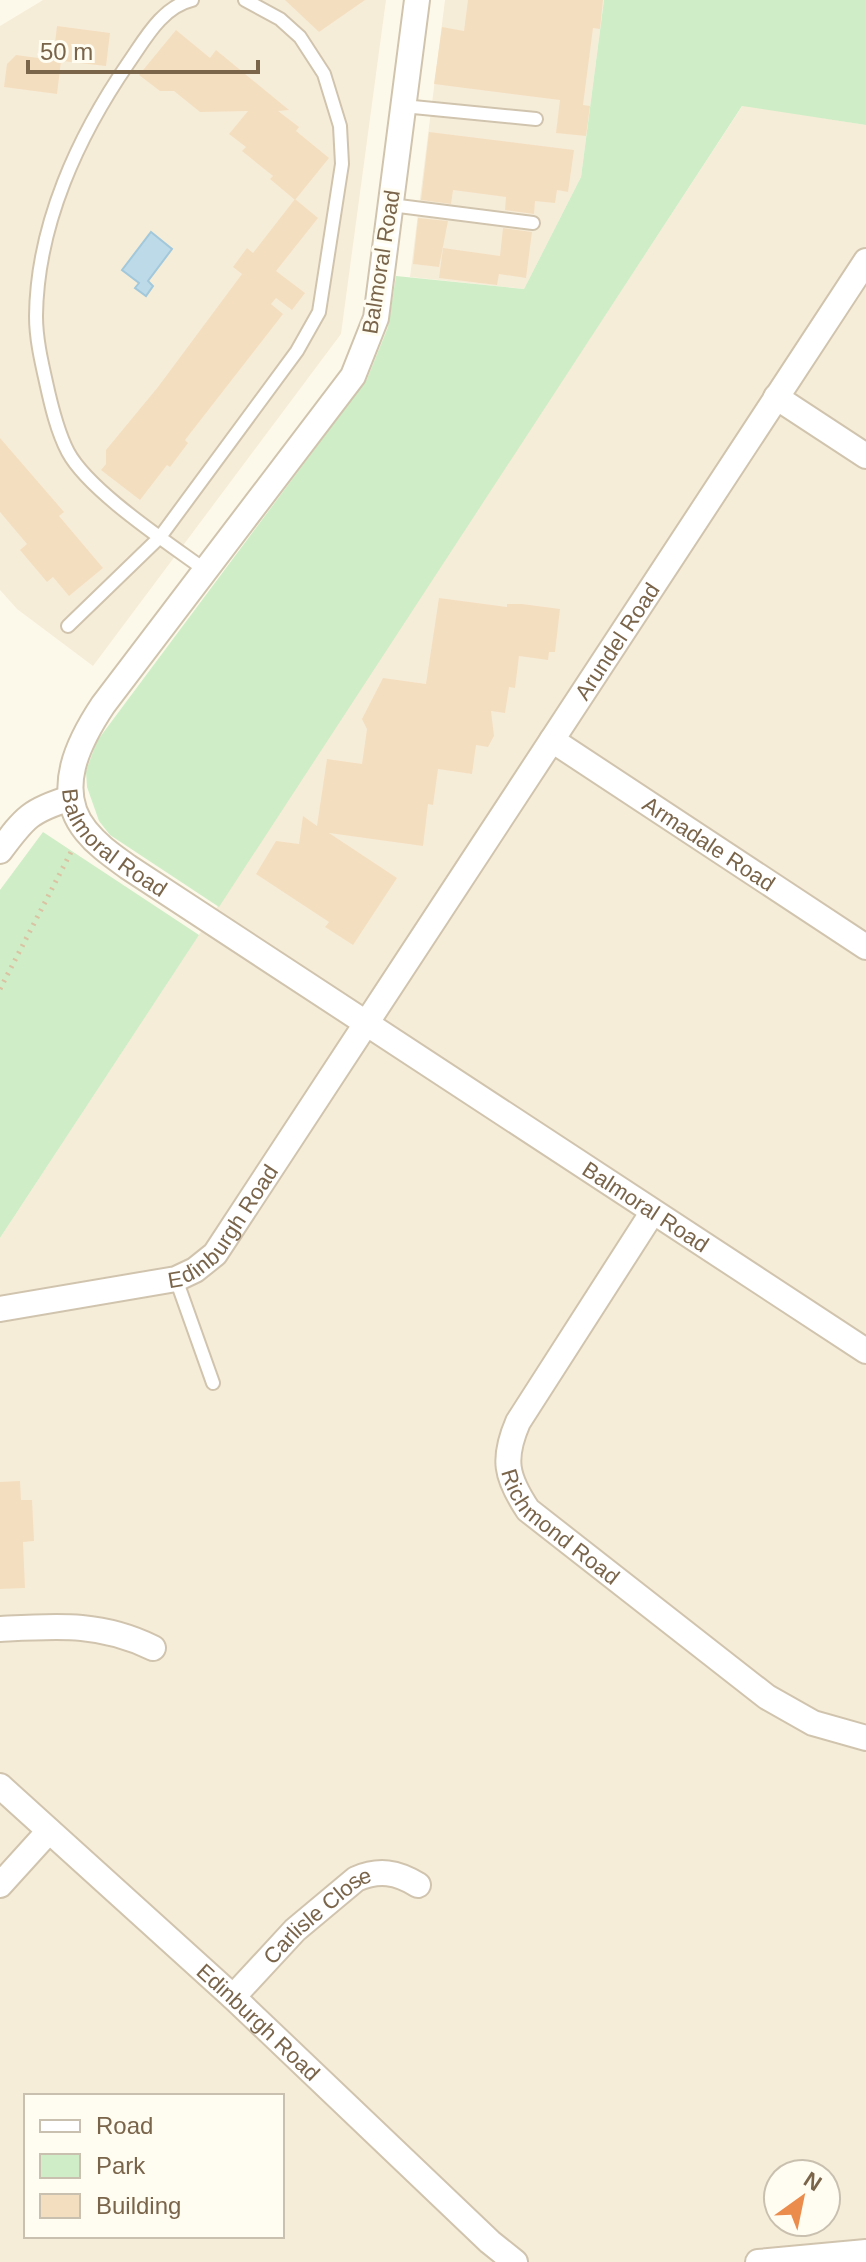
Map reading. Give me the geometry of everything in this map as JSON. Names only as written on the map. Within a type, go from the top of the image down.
[{"type":"street","name":"Balmoral Road","points":[[417,0],[376,318],[353,376],[82,736],[72,765],[71,798],[83,829],[128,867],[866,1351]]},
{"type":"street","name":"Arundel Road","points":[[366,1023],[866,261]]},
{"type":"street","points":[[776,397],[866,456]]},
{"type":"street","name":"Armadale Road","points":[[552,740],[866,947]]},
{"type":"street","points":[[0,851],[31,813],[71,798]]},
{"type":"street","name":"Edinburgh Road","points":[[0,1309],[176,1279],[195,1270],[215,1254],[366,1023]]},
{"type":"street","name":"Richmond Road","points":[[652,1213],[518,1422],[508,1453],[507,1471],[528,1510],[767,1697],[813,1723],[866,1738]]},
{"type":"street","points":[[0,1629],[99,1628],[128,1635],[153,1648]]},
{"type":"street","name":"Edinburgh Road","points":[[0,1786],[233,1997],[490,2242],[515,2262]]},
{"type":"street","points":[[0,1885],[49,1831]]},
{"type":"street","name":"Carlisle Close","points":[[233,1997],[295,1930],[356,1879],[367,1874],[390,1873],[418,1885]]},
{"type":"street","points":[[758,2262],[866,2252]]},
{"type":"lane","points":[[192,0],[162,17],[118,79],[80,146],[61,186],[54,213],[41,266],[36,317],[49,395],[68,452],[84,475],[205,570]]},
{"type":"lane","points":[[68,626],[160,537],[297,351],[319,312],[342,164],[340,126],[324,74],[300,37],[280,19],[245,0]]},
{"type":"lane","points":[[403,106],[536,119]]},
{"type":"lane","points":[[391,205],[533,223]]},
{"type":"lane","points":[[176,1279],[213,1383]]},
{"type":"path","points":[[0,989],[83,829]]},
{"type":"shaded area","points":[[43,0],[386,0],[341,334],[93,666],[17,609],[0,590],[0,26]]},
{"type":"shaded area","points":[[445,0],[604,0],[581,177],[524,289],[410,277]]},
{"type":"shaded area","points":[[743,105],[866,125],[866,2262],[0,2262],[0,1238]]},
{"type":"green space","points":[[604,0],[866,0],[866,125],[742,106],[219,907],[110,835],[99,821],[87,787],[86,771],[97,741],[367,379],[388,327],[396,276],[524,289],[581,177]]},
{"type":"green space","points":[[43,832],[199,935],[0,1238],[0,890]]},
{"type":"water","points":[[151,232],[172,249],[148,281],[153,286],[146,296],[135,288],[139,283],[122,270]]},
{"type":"building","points":[[285,0],[365,0],[319,32]]},
{"type":"building","points":[[468,0],[603,0],[600,29],[593,28],[583,105],[590,106],[586,136],[556,133],[560,100],[434,84],[442,27],[464,31]]},
{"type":"building","points":[[57,26],[110,33],[106,66],[53,60]]},
{"type":"building","points":[[176,30],[210,58],[216,50],[289,110],[278,111],[299,127],[296,131],[329,158],[295,200],[270,179],[273,176],[242,151],[246,147],[229,134],[248,111],[200,112],[174,91],[160,91],[139,75]]},
{"type":"building","points":[[16,55],[61,61],[57,94],[4,87],[7,64]]},
{"type":"building","points":[[429,132],[574,150],[568,192],[557,190],[555,203],[535,201],[534,214],[505,210],[506,197],[453,190],[451,204],[421,200]]},
{"type":"building","points":[[295,199],[318,218],[276,271],[305,293],[292,310],[276,298],[271,304],[283,314],[185,440],[188,443],[170,467],[167,465],[140,500],[101,470],[106,464],[106,450],[158,387],[242,274],[233,267],[247,248],[253,253]]},
{"type":"building","points":[[418,218],[448,221],[439,267],[413,264]]},
{"type":"building","points":[[503,228],[532,232],[526,278],[499,274],[497,285],[439,278],[443,248],[500,256]]},
{"type":"building","points":[[0,438],[64,512],[59,516],[103,568],[69,596],[53,577],[47,582],[20,550],[27,544],[0,512]]},
{"type":"building","points":[[439,598],[507,607],[507,604],[522,604],[560,609],[555,652],[549,652],[548,660],[519,656],[515,688],[509,687],[505,713],[491,711],[494,736],[488,747],[476,745],[472,774],[438,769],[433,805],[428,804],[423,846],[329,833],[397,878],[353,945],[325,927],[329,922],[256,874],[276,841],[299,844],[303,816],[317,826],[327,759],[362,764],[367,729],[362,719],[383,678],[426,684]]},
{"type":"building","points":[[20,1481],[21,1500],[32,1500],[34,1541],[23,1542],[25,1588],[0,1589],[0,1482]]}]
